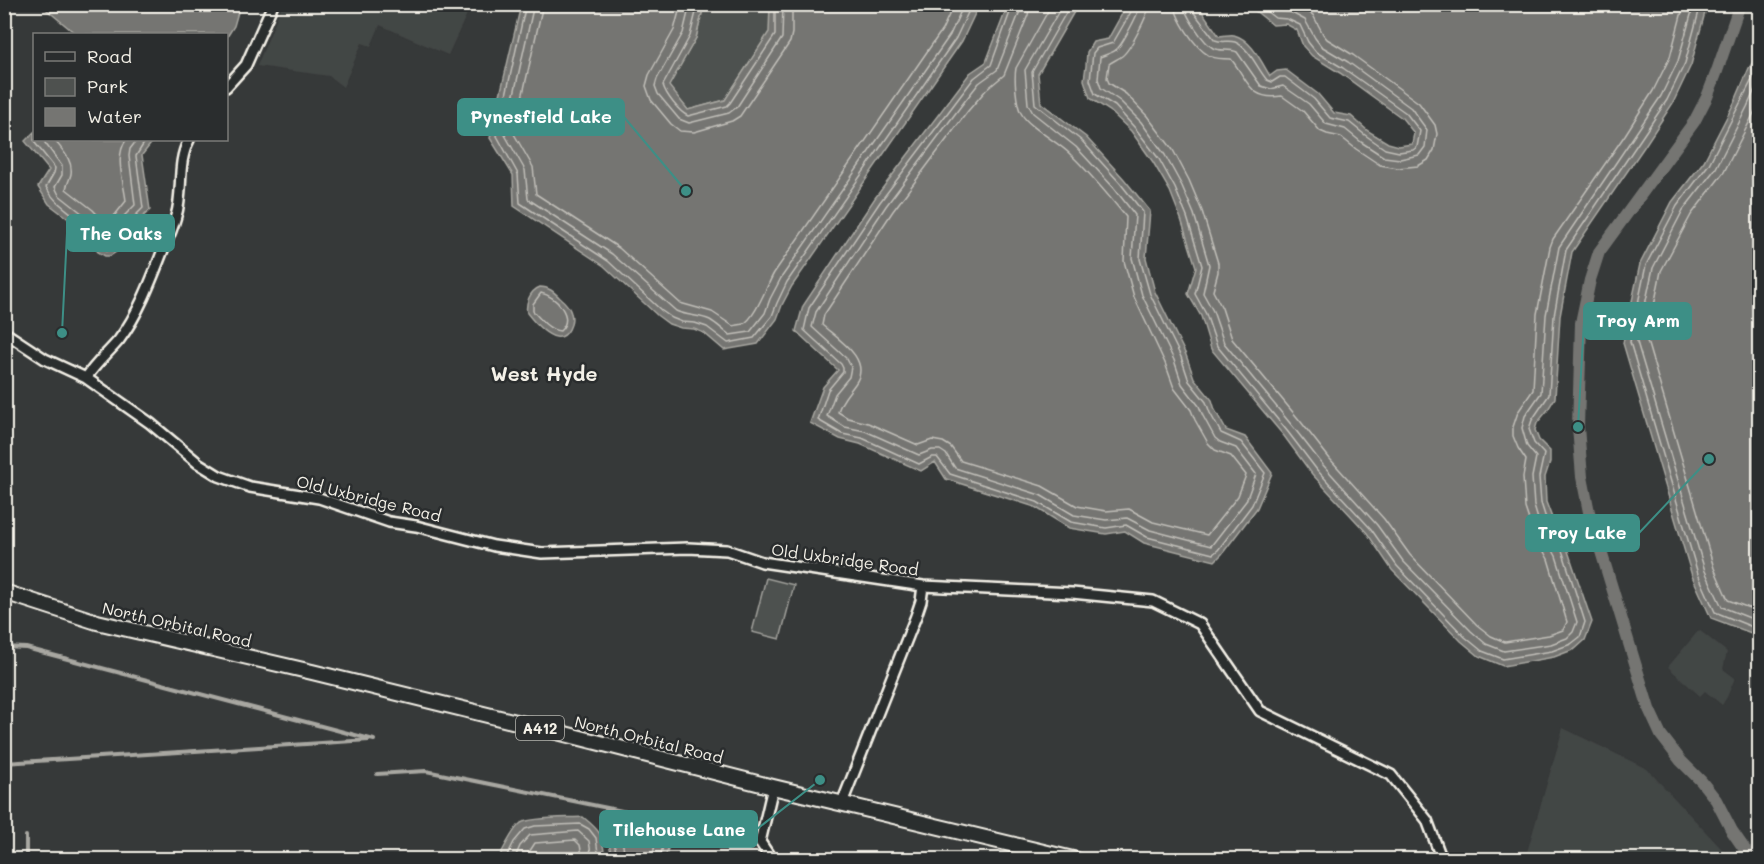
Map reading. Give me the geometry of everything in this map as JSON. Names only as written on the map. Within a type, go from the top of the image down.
[{"type":"main road","name":"North Orbital Road","points":[[4,592],[97,622],[534,726],[773,787],[1077,860]]},
{"type":"street","points":[[228,85],[246,65],[273,4]]},
{"type":"street","points":[[86,378],[119,339],[150,285],[176,216],[180,201],[181,167],[188,141]]},
{"type":"street","name":"Old Uxbridge Road","points":[[4,333],[45,358],[86,378],[150,423],[198,463],[219,476],[250,487],[319,498],[389,522],[416,526],[505,548],[542,553],[688,548],[727,550],[762,562],[923,586],[1072,593],[1153,600],[1200,624],[1260,711],[1391,775],[1427,820],[1442,860]]},
{"type":"street","points":[[842,803],[916,616],[923,586]]},
{"type":"street","points":[[772,860],[760,842],[773,787]]},
{"type":"shaded area","points":[[282,4],[471,5],[448,55],[380,25],[371,46],[362,43],[343,87],[329,76],[257,66]]},
{"type":"shaded area","points":[[1699,630],[1727,652],[1723,669],[1735,678],[1722,705],[1705,691],[1700,696],[1668,667]]},
{"type":"shaded area","points":[[1563,728],[1647,769],[1731,859],[1525,859]]},
{"type":"green space","points":[[704,5],[770,5],[770,32],[725,100],[688,110],[668,86],[696,38]]},
{"type":"green space","points":[[766,578],[794,585],[780,639],[752,632]]},
{"type":"water","points":[[41,5],[240,5],[234,26],[228,35],[228,33],[75,33]]},
{"type":"water","points":[[521,5],[704,5],[696,38],[669,86],[688,110],[725,100],[769,32],[770,5],[979,5],[962,41],[792,286],[777,319],[758,344],[724,350],[704,333],[669,324],[604,266],[514,206],[513,175],[490,138]]},
{"type":"water","points":[[1008,5],[1078,5],[1038,74],[1041,103],[1086,137],[1150,211],[1146,258],[1155,292],[1186,355],[1194,378],[1212,400],[1226,430],[1245,437],[1272,473],[1257,508],[1215,561],[1144,543],[1125,531],[1106,534],[1069,528],[1035,507],[946,479],[935,462],[921,471],[860,444],[840,439],[810,423],[823,387],[838,370],[796,331],[803,306],[875,198],[970,73],[986,62]]},
{"type":"water","points":[[1127,5],[1194,5],[1201,10],[1219,36],[1234,35],[1246,41],[1270,76],[1277,71],[1286,70],[1318,94],[1334,113],[1351,116],[1368,131],[1388,143],[1399,146],[1412,144],[1414,133],[1402,118],[1340,73],[1312,56],[1303,46],[1297,30],[1286,24],[1273,25],[1248,5],[1707,5],[1691,65],[1673,103],[1572,252],[1560,316],[1555,398],[1537,423],[1535,430],[1539,440],[1550,451],[1550,462],[1545,477],[1546,502],[1568,551],[1592,622],[1585,640],[1575,649],[1554,657],[1503,666],[1479,656],[1461,641],[1392,570],[1367,533],[1312,474],[1284,436],[1211,349],[1201,316],[1188,294],[1196,267],[1170,191],[1131,131],[1110,111],[1090,98],[1084,80],[1087,52],[1093,42],[1108,39]]},
{"type":"water","points":[[1759,53],[1759,636],[1711,618],[1692,576],[1623,343],[1640,264],[1672,202],[1704,161],[1749,68]]},
{"type":"water","points":[[33,133],[33,141],[153,141],[142,155],[150,210],[136,223],[119,250],[110,256],[98,252],[79,227],[49,204],[38,187],[49,170],[25,141]]},
{"type":"water","points":[[540,287],[553,292],[565,303],[571,313],[572,321],[569,329],[560,337],[548,334],[527,313],[529,298],[533,291]]},
{"type":"water","points":[[583,817],[600,835],[605,859],[498,859],[511,835],[521,823],[542,819]]},
{"type":"water","points":[[623,820],[656,827],[667,833],[671,838],[665,859],[612,859],[607,831],[612,824]]},
{"type":"waterway","points":[[1740,4],[1707,97],[1694,122],[1599,252],[1590,280],[1581,323],[1578,427],[1582,477],[1589,512],[1649,709],[1661,735],[1716,800],[1732,831],[1752,860]]},
{"type":"waterway","points":[[4,647],[26,648],[374,740]]},
{"type":"waterway","points":[[4,763],[369,740]]},
{"type":"waterway","points":[[377,774],[426,771],[632,813]]},
{"type":"waterway","points":[[26,836],[26,860]]},
{"type":"place","name":"Pynesfield Lake","points":[[686,191]]},
{"type":"place","name":"The Oaks","points":[[62,333]]},
{"type":"place","name":"Troy Arm","points":[[1578,427]]},
{"type":"place","name":"Troy Lake","points":[[1709,459]]},
{"type":"place","name":"Tilehouse Lane","points":[[820,780]]},
{"type":"district","name":"West Hyde","points":[[544,373]]}]
